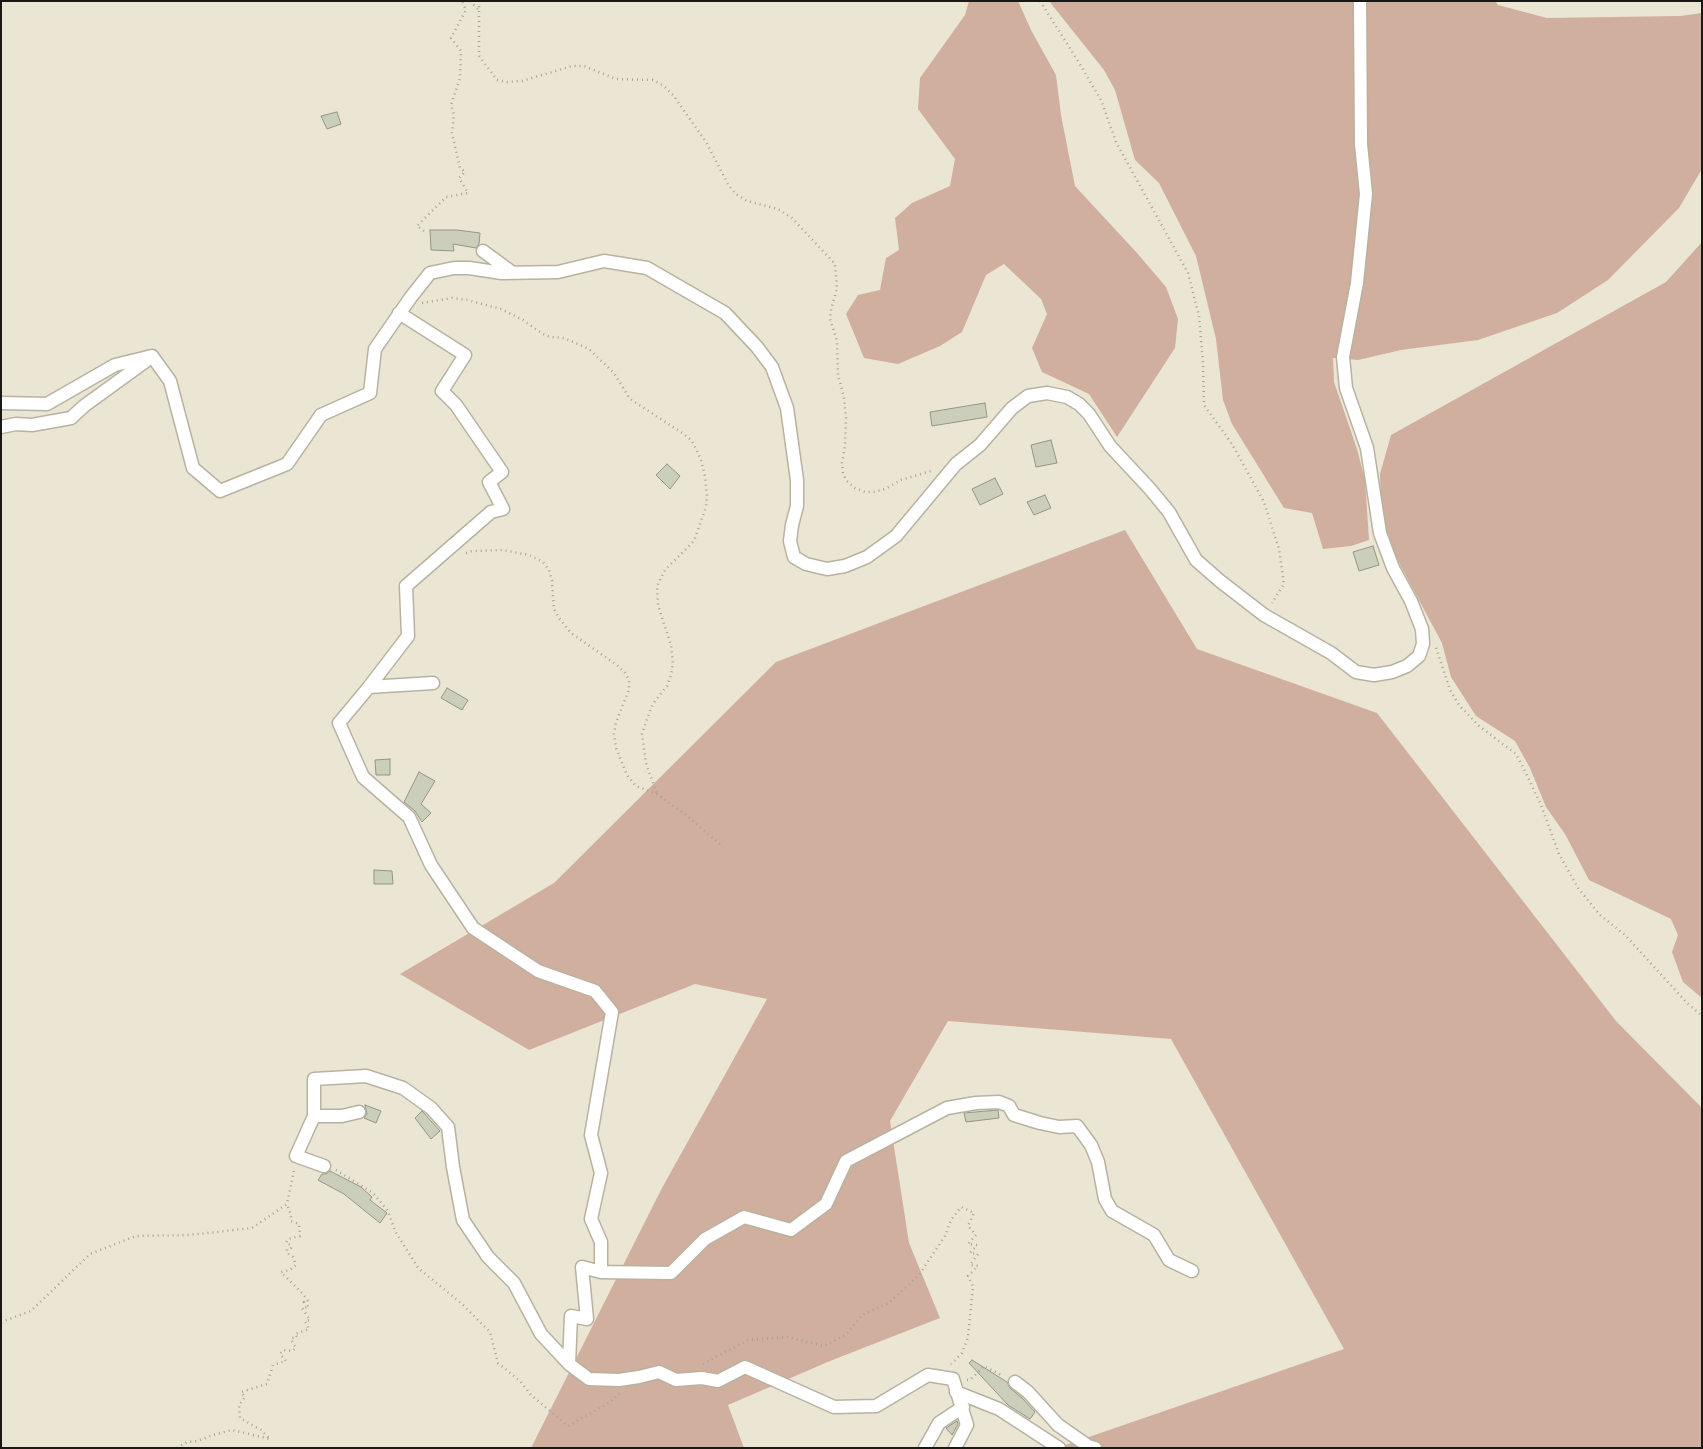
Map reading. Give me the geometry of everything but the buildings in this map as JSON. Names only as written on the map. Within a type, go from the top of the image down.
[{"type":"street","points":[[152,356],[170,381],[193,468],[220,491],[287,464],[321,415],[370,392],[374,349],[410,297],[430,274],[454,268],[469,268],[502,273],[558,272],[604,261],[647,268],[725,313],[757,346],[772,367],[787,408],[797,480],[797,506],[790,541],[794,557],[806,564],[827,569],[845,566],[867,557],[896,536],[956,464],[980,444],[1012,408],[1028,396],[1047,392],[1067,397],[1079,404],[1089,414],[1110,446],[1169,512],[1196,560],[1264,614],[1330,653],[1356,672],[1374,675],[1392,672],[1406,666],[1418,656],[1423,644],[1422,628],[1411,601],[1393,568],[1380,533],[1367,448],[1346,388],[1343,356],[1357,283],[1366,194],[1361,144],[1360,1]]},
{"type":"street","points":[[483,251],[513,273]]},
{"type":"street","points":[[399,313],[465,355],[442,391],[456,405],[502,472],[489,482],[503,509],[490,512],[406,586],[408,636],[339,723],[363,777],[409,816],[430,865],[473,928],[538,971],[595,991],[612,1012],[591,1135],[601,1173],[591,1219],[602,1242],[601,1272]]},
{"type":"street","points":[[1,403],[47,404],[115,365],[152,356]]},
{"type":"street","points":[[1,427],[16,424],[32,425],[71,418],[84,406],[152,356]]},
{"type":"street","points":[[369,687],[433,683]]},
{"type":"street","points":[[324,1166],[296,1156],[314,1116],[314,1079],[366,1076],[403,1088],[431,1108],[448,1127],[463,1220],[488,1257],[514,1284],[541,1334],[569,1364],[589,1379],[619,1380],[659,1372],[676,1380],[702,1378],[718,1381],[745,1367],[834,1407],[876,1406],[928,1376],[952,1379],[967,1424],[955,1448]]},
{"type":"street","points":[[569,1364],[571,1316],[587,1319],[582,1267],[601,1272],[672,1273],[705,1239],[744,1217],[791,1230],[826,1204],[846,1160],[947,1108],[976,1103],[999,1102],[1009,1106],[1014,1115],[1040,1123],[1059,1127],[1077,1126],[1091,1145],[1098,1162],[1105,1199],[1112,1211],[1154,1234],[1170,1260],[1192,1271]]},
{"type":"street","points":[[314,1116],[342,1116],[359,1112]]},
{"type":"street","points":[[1015,1382],[1028,1392],[1058,1426],[1088,1446],[1095,1448]]},
{"type":"street","points":[[956,1392],[999,1409],[1059,1448]]},
{"type":"street","points":[[925,1448],[940,1423],[962,1407]]},
{"type":"path","points":[[424,231],[417,226],[446,197],[468,193],[459,178],[465,172],[460,168],[452,134],[454,115],[451,105],[460,78],[462,52],[451,38],[466,10],[462,1]]},
{"type":"path","points":[[470,1],[479,10]]},
{"type":"path","points":[[479,1],[479,56],[497,80],[507,82],[522,81],[572,66],[584,66],[616,79],[653,80],[664,86],[673,95],[706,142],[729,186],[736,194],[747,201],[778,209],[792,218],[835,264],[837,288],[830,319],[837,341],[838,375],[844,397],[845,428],[842,463],[843,474],[847,481],[855,488],[865,492],[874,492],[885,489],[901,480],[956,464]]},
{"type":"path","points":[[1040,1],[1101,100],[1116,142],[1188,273],[1199,316],[1204,405],[1232,444],[1264,502],[1280,549],[1284,584],[1264,614]]},
{"type":"path","points":[[410,297],[419,303],[452,298],[501,309],[523,320],[543,334],[550,337],[564,338],[589,349],[614,373],[630,399],[684,434],[692,441],[697,451],[705,476],[706,507],[694,541],[665,570],[657,586],[658,605],[671,645],[673,664],[667,686],[651,708],[642,734],[646,763],[657,794]]},
{"type":"path","points":[[463,555],[472,551],[502,550],[529,555],[543,562],[549,570],[552,581],[554,609],[559,618],[571,633],[617,665],[629,680],[630,690],[616,722],[614,734],[616,748],[627,775],[636,786],[657,794],[686,815],[724,847]]},
{"type":"path","points":[[1422,636],[1429,637],[1435,646],[1450,690],[1459,705],[1479,726],[1516,754],[1520,760],[1541,805],[1559,854],[1578,888],[1600,914],[1625,935],[1687,1003],[1702,1016]]},
{"type":"path","points":[[177,1448],[187,1442],[198,1441],[232,1430],[270,1439],[261,1430],[240,1418],[239,1405],[244,1397],[241,1392],[268,1384],[273,1365],[286,1360],[280,1354],[284,1350],[292,1351],[296,1348],[291,1340],[292,1338],[297,1336],[295,1334],[309,1329],[305,1321],[310,1320],[302,1308],[309,1307],[304,1302],[308,1301],[304,1294],[281,1272],[290,1270],[296,1265],[293,1257],[287,1253],[287,1249],[291,1248],[291,1245],[286,1243],[288,1239],[300,1236],[300,1224],[290,1221],[291,1215],[286,1204]]},
{"type":"shaded area","points":[[969,1],[1018,1],[1031,30],[1056,75],[1061,115],[1075,186],[1166,287],[1178,319],[1175,348],[1117,437],[1089,394],[1042,372],[1032,348],[1047,314],[1041,299],[1004,264],[986,275],[962,332],[940,346],[898,364],[864,358],[846,314],[858,295],[880,290],[886,258],[899,250],[895,218],[912,203],[950,186],[955,159],[918,109],[920,78],[965,15]]},
{"type":"shaded area","points":[[1049,1],[1495,1],[1498,5],[1547,18],[1680,16],[1702,13],[1702,169],[1679,208],[1608,280],[1557,313],[1478,340],[1401,350],[1358,360],[1333,358],[1334,382],[1357,449],[1365,480],[1369,540],[1351,546],[1323,549],[1312,513],[1284,508],[1232,424],[1223,400],[1216,339],[1196,256],[1159,183],[1135,160],[1115,90],[1104,70]]},
{"type":"shaded area","points":[[1702,242],[1702,998],[1683,982],[1672,952],[1678,935],[1671,919],[1589,880],[1565,834],[1546,807],[1530,768],[1515,741],[1476,716],[1451,677],[1442,643],[1397,559],[1381,514],[1380,474],[1391,435],[1666,282]]},
{"type":"shaded area","points":[[1125,530],[1197,649],[1377,713],[1616,1021],[1702,1108],[1702,1448],[1057,1448],[1344,1349],[1171,1039],[948,1021],[890,1121],[909,1243],[940,1318],[830,1361],[728,1405],[744,1448],[531,1448],[662,1188],[767,999],[695,984],[529,1050],[400,974],[554,883],[776,662]]}]
